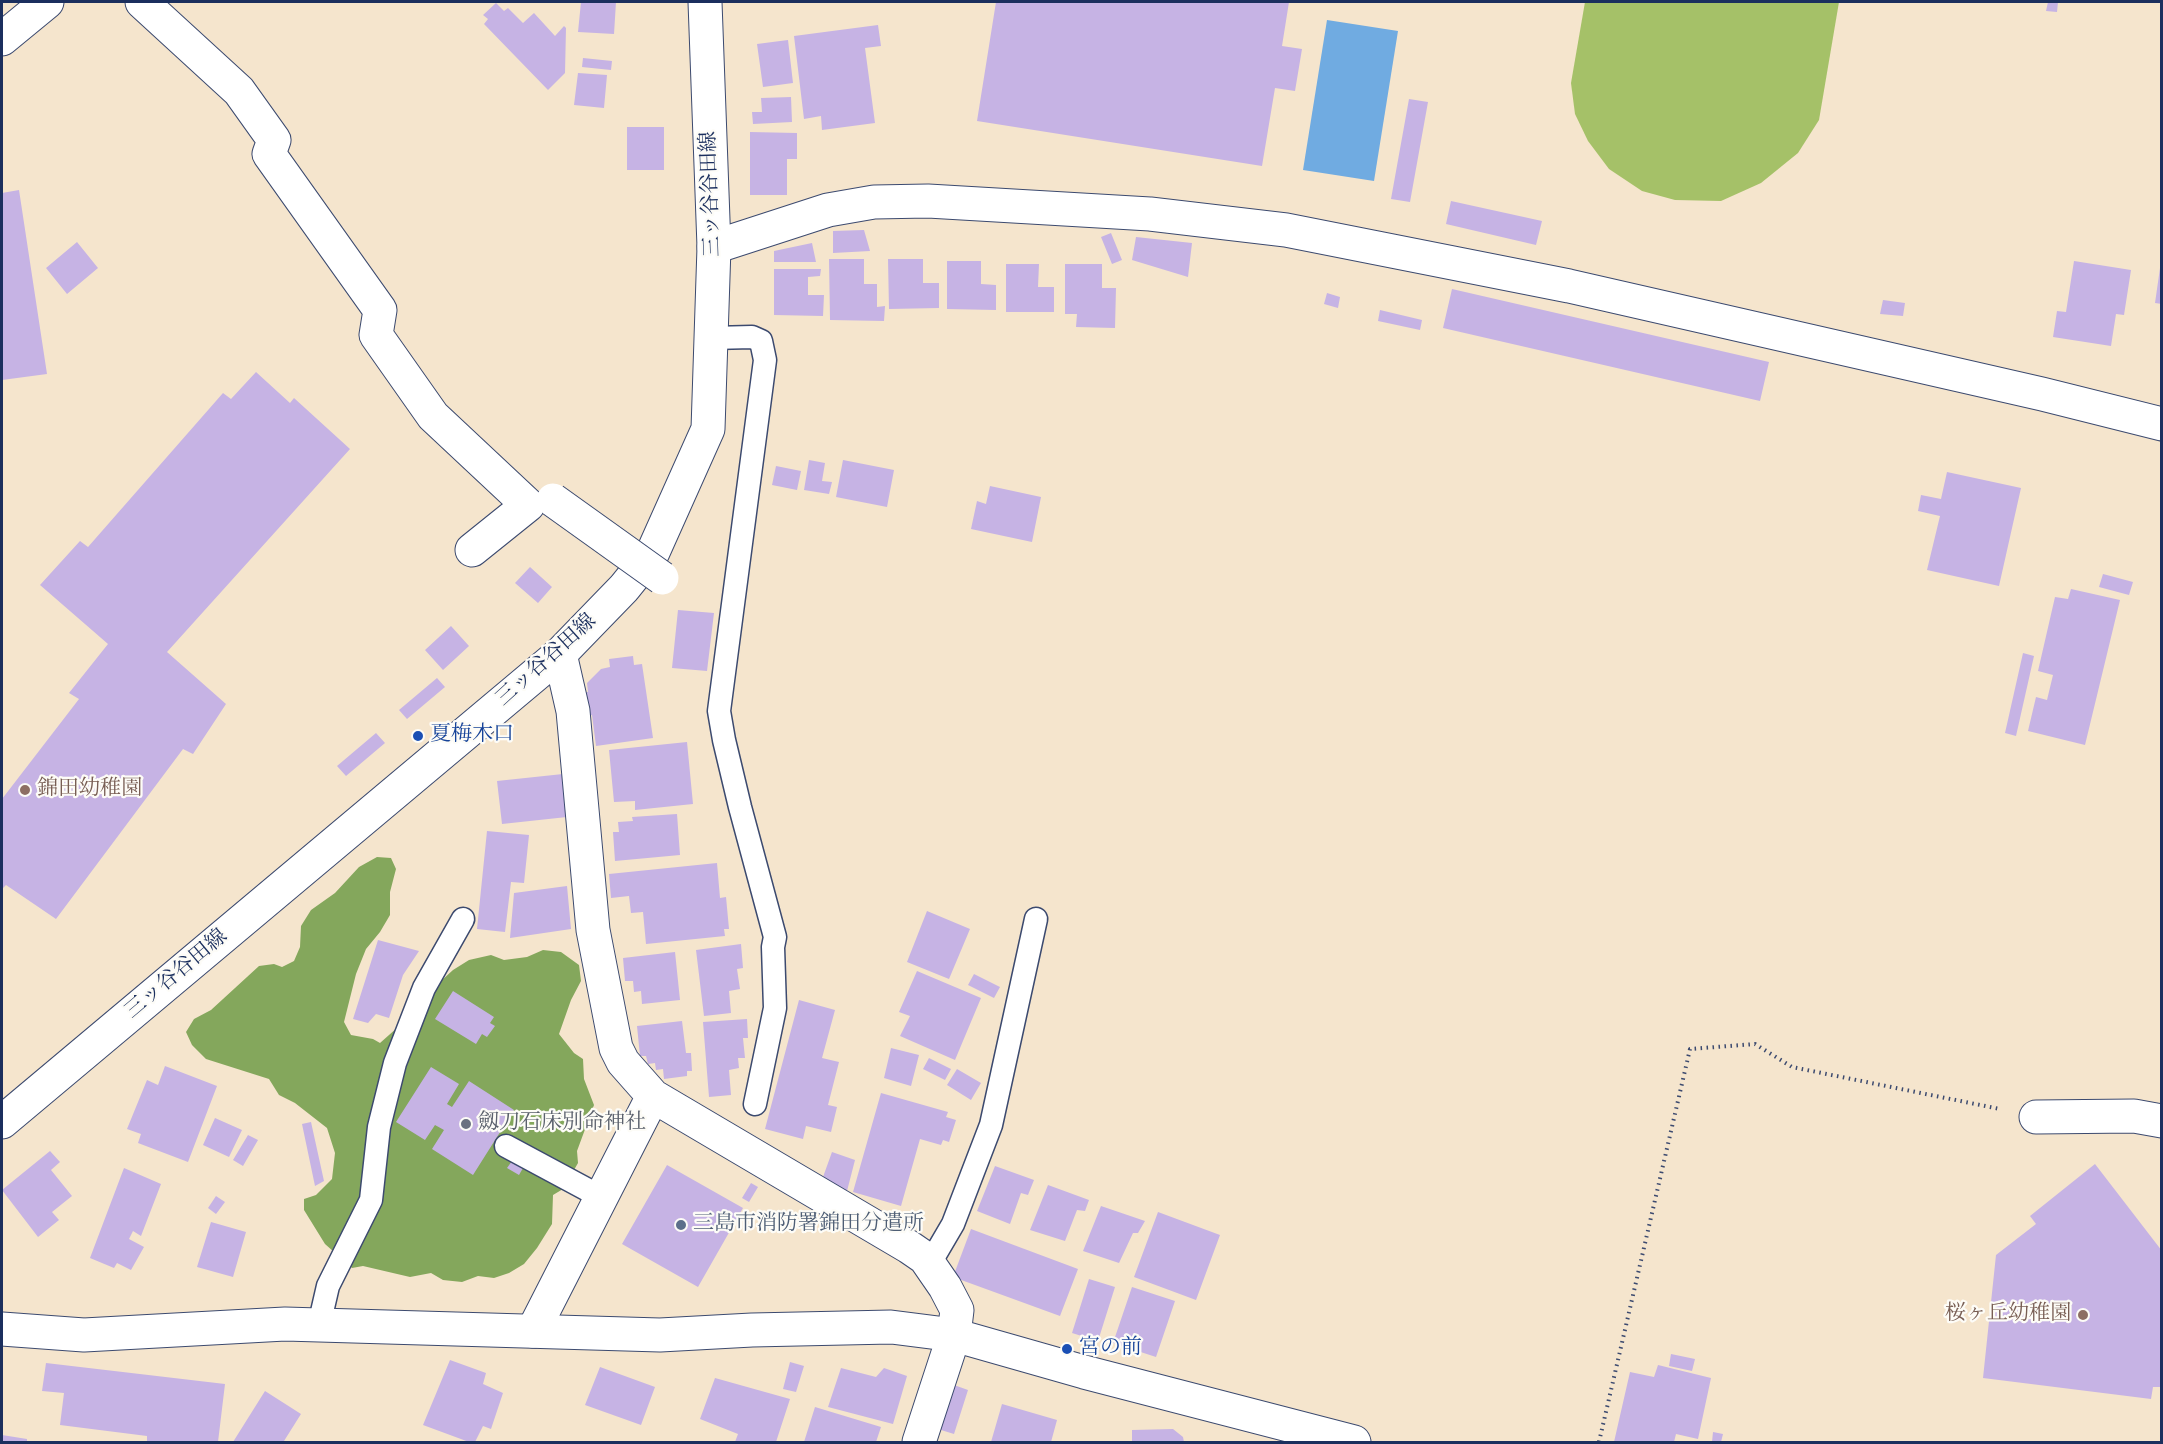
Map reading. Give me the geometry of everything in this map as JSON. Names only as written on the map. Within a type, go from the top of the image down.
[{"type":"street","points":[[2,39],[47,2]]},
{"type":"street","points":[[142,2],[239,91],[274,140],[269,154],[380,310],[376,335],[433,416],[528,505],[472,550]]},
{"type":"street","name":"三ッ谷谷田線","points":[[2,1122],[560,654],[624,588],[653,552],[708,429],[714,247],[705,2]]},
{"type":"street","points":[[714,247],[828,210],[874,202],[928,201],[1150,214],[1286,230],[1569,286],[2042,394],[2162,424]]},
{"type":"street","points":[[553,500],[662,578]]},
{"type":"street","points":[[560,654],[573,711],[593,930],[616,1048],[623,1062],[653,1096],[909,1246],[925,1258],[945,1287],[957,1310],[954,1335],[919,1443]]},
{"type":"street","points":[[533,1331],[653,1096]]},
{"type":"street","points":[[2036,1116],[2134,1116],[2162,1121]]},
{"type":"street","points":[[2,1329],[84,1335],[285,1324],[660,1335],[891,1326],[954,1335],[1083,1372],[1354,1442]]},
{"type":"lane","points":[[712,338],[752,337],[761,342],[765,360],[719,711],[732,773],[775,937],[773,947],[775,1008],[755,1104]]},
{"type":"lane","points":[[319,1325],[328,1286],[371,1200],[379,1127],[394,1063],[424,988],[463,919]]},
{"type":"lane","points":[[929,1265],[953,1224],[991,1125],[1036,919]]},
{"type":"lane","points":[[506,1146],[601,1197]]},
{"type":"path","points":[[1599,1443],[1690,1049],[1755,1044],[1792,1067],[2036,1116]]},
{"type":"green space","points":[[1585,2],[1839,2],[1819,120],[1798,153],[1761,183],[1721,201],[1675,200],[1642,191],[1609,169],[1588,141],[1575,114],[1571,83]]},
{"type":"green space","points":[[377,857],[391,858],[396,869],[390,892],[390,915],[366,949],[356,974],[344,1022],[351,1035],[373,1039],[380,1043],[398,1027],[429,992],[453,970],[469,960],[491,955],[504,960],[527,957],[543,950],[561,952],[579,965],[581,981],[571,1000],[559,1034],[574,1053],[583,1059],[584,1079],[594,1105],[577,1151],[578,1163],[563,1189],[553,1195],[552,1224],[524,1264],[509,1273],[494,1278],[478,1276],[462,1282],[443,1280],[431,1273],[410,1277],[363,1266],[352,1268],[325,1244],[304,1210],[304,1199],[316,1195],[332,1179],[335,1153],[327,1128],[295,1103],[279,1095],[269,1079],[206,1059],[192,1045],[186,1032],[194,1019],[211,1010],[259,966],[274,964],[282,967],[294,961],[300,947],[301,926],[311,910],[335,893],[359,867]]},
{"type":"water","points":[[1327,20],[1398,31],[1374,181],[1303,170]]},
{"type":"building","points":[[581,2],[616,2],[614,34],[578,32]]},
{"type":"building","points":[[996,2],[1289,2],[1282,46],[1302,49],[1295,91],[1275,88],[1262,166],[977,121]]},
{"type":"building","points":[[2048,2],[2058,2],[2057,12],[2046,11]]},
{"type":"building","points":[[496,3],[504,11],[508,8],[523,23],[534,13],[555,36],[564,26],[566,28],[565,73],[548,90],[484,24],[488,19],[483,15]]},
{"type":"building","points":[[878,25],[881,46],[865,48],[875,123],[822,130],[821,116],[804,119],[794,36]]},
{"type":"building","points":[[788,40],[793,83],[763,87],[757,44]]},
{"type":"building","points":[[583,58],[612,61],[611,70],[582,67]]},
{"type":"building","points":[[578,73],[607,75],[604,108],[574,105]]},
{"type":"building","points":[[791,97],[792,122],[753,124],[752,112],[762,112],[761,98]]},
{"type":"building","points":[[1409,99],[1428,102],[1410,202],[1391,199]]},
{"type":"building","points":[[627,127],[664,127],[664,170],[627,170]]},
{"type":"building","points":[[750,132],[797,133],[797,159],[787,159],[787,195],[750,195]]},
{"type":"building","points":[[19,190],[47,374],[2,380],[2,193]]},
{"type":"building","points":[[1451,201],[1542,221],[1536,245],[1446,224]]},
{"type":"building","points":[[864,230],[870,251],[833,253],[833,231]]},
{"type":"building","points":[[1111,233],[1122,260],[1112,264],[1101,237]]},
{"type":"building","points":[[1136,237],[1192,243],[1188,277],[1132,260]]},
{"type":"building","points":[[77,242],[98,268],[67,294],[46,268]]},
{"type":"building","points":[[812,243],[816,262],[774,262],[774,251]]},
{"type":"building","points":[[829,259],[864,259],[864,284],[877,284],[877,307],[885,306],[884,321],[830,320]]},
{"type":"building","points":[[888,259],[923,259],[923,283],[939,283],[939,308],[889,309]]},
{"type":"building","points":[[947,261],[981,261],[981,284],[996,285],[996,310],[947,309]]},
{"type":"building","points":[[2074,261],[2131,270],[2124,315],[2116,314],[2111,346],[2053,337],[2057,311],[2066,312]]},
{"type":"building","points":[[1006,264],[1039,264],[1038,287],[1054,287],[1054,312],[1006,312]]},
{"type":"building","points":[[1065,264],[1102,264],[1102,288],[1116,288],[1115,328],[1076,327],[1077,314],[1065,314]]},
{"type":"building","points":[[2160,268],[2162,268],[2162,304],[2155,303]]},
{"type":"building","points":[[774,269],[821,269],[820,276],[808,277],[808,295],[824,295],[823,316],[774,315]]},
{"type":"building","points":[[1452,289],[1769,362],[1760,401],[1443,328]]},
{"type":"building","points":[[1327,293],[1340,297],[1338,308],[1324,304]]},
{"type":"building","points":[[1883,300],[1905,303],[1903,316],[1880,314]]},
{"type":"building","points":[[1380,310],[1422,320],[1420,330],[1378,321]]},
{"type":"building","points":[[256,372],[290,403],[294,398],[350,449],[167,652],[226,704],[193,754],[183,749],[56,919],[6,885],[3,888],[2,886],[2,799],[79,699],[69,693],[108,644],[40,585],[80,541],[88,547],[223,393],[231,399]]},
{"type":"building","points":[[809,460],[825,463],[822,481],[832,482],[829,494],[804,490]]},
{"type":"building","points":[[843,460],[894,470],[887,507],[836,497]]},
{"type":"building","points":[[776,466],[801,471],[797,490],[772,485]]},
{"type":"building","points":[[1947,472],[2021,488],[1999,586],[1927,570],[1940,516],[1918,511],[1921,495],[1941,499]]},
{"type":"building","points":[[990,486],[1041,497],[1032,542],[971,529],[977,501],[986,504]]},
{"type":"building","points":[[530,567],[552,587],[538,603],[515,583]]},
{"type":"building","points":[[2103,574],[2133,582],[2129,595],[2099,587]]},
{"type":"building","points":[[2071,589],[2120,600],[2085,745],[2028,731],[2036,697],[2047,700],[2053,675],[2038,671],[2055,597],[2068,599]]},
{"type":"building","points":[[678,610],[714,613],[707,671],[672,668]]},
{"type":"building","points":[[451,626],[469,646],[443,670],[425,650]]},
{"type":"building","points":[[2023,653],[2034,656],[2016,736],[2005,733]]},
{"type":"building","points":[[633,656],[634,665],[642,664],[653,738],[596,746],[592,715],[589,716],[587,683],[601,669],[610,667],[609,659]]},
{"type":"building","points":[[437,678],[445,687],[407,719],[399,710]]},
{"type":"building","points":[[376,733],[385,743],[346,776],[337,766]]},
{"type":"building","points":[[687,742],[693,804],[635,810],[635,801],[614,802],[609,750]]},
{"type":"building","points":[[563,774],[567,817],[502,824],[497,781]]},
{"type":"building","points":[[677,814],[680,855],[615,861],[613,832],[619,832],[618,822],[633,821],[632,817]]},
{"type":"building","points":[[487,831],[529,835],[524,883],[511,882],[505,932],[477,929]]},
{"type":"building","points":[[717,863],[720,898],[726,897],[729,929],[724,929],[725,936],[646,944],[643,912],[631,913],[629,896],[611,898],[609,874]]},
{"type":"building","points":[[567,886],[571,929],[510,938],[514,893]]},
{"type":"building","points":[[927,911],[970,929],[949,979],[907,962]]},
{"type":"building","points":[[378,940],[419,951],[403,975],[389,1018],[376,1014],[368,1023],[353,1019]]},
{"type":"building","points":[[741,944],[743,968],[737,969],[740,989],[729,991],[731,1013],[704,1016],[696,950]]},
{"type":"building","points":[[675,952],[680,1000],[642,1004],[641,991],[634,992],[633,981],[625,981],[623,958]]},
{"type":"building","points":[[917,971],[981,998],[955,1060],[900,1036],[910,1016],[899,1012]]},
{"type":"building","points":[[974,974],[1000,987],[994,998],[968,985]]},
{"type":"building","points":[[453,991],[494,1017],[490,1023],[495,1026],[487,1037],[482,1034],[476,1044],[435,1019]]},
{"type":"building","points":[[799,1000],[835,1010],[822,1058],[839,1062],[828,1105],[837,1107],[831,1132],[806,1126],[803,1139],[765,1129]]},
{"type":"building","points":[[747,1019],[748,1038],[743,1038],[745,1058],[738,1058],[739,1068],[729,1070],[731,1095],[709,1097],[703,1022]]},
{"type":"building","points":[[682,1021],[686,1053],[691,1053],[692,1071],[687,1071],[687,1076],[664,1079],[663,1069],[656,1070],[655,1063],[648,1064],[646,1056],[640,1056],[637,1026]]},
{"type":"building","points":[[891,1048],[919,1055],[911,1086],[884,1078]]},
{"type":"building","points":[[929,1058],[951,1069],[945,1080],[923,1069]]},
{"type":"building","points":[[165,1066],[217,1086],[188,1162],[138,1143],[141,1134],[127,1129],[147,1080],[158,1085]]},
{"type":"building","points":[[431,1067],[459,1084],[447,1104],[452,1107],[469,1081],[514,1110],[473,1175],[432,1149],[444,1130],[435,1125],[425,1140],[396,1122]]},
{"type":"building","points":[[957,1069],[981,1083],[971,1100],[947,1085]]},
{"type":"building","points":[[881,1093],[948,1112],[946,1117],[956,1120],[949,1142],[943,1140],[941,1145],[920,1139],[901,1206],[853,1192]]},
{"type":"building","points":[[215,1118],[242,1130],[229,1157],[203,1145]]},
{"type":"building","points":[[311,1122],[324,1181],[315,1186],[302,1124]]},
{"type":"building","points":[[248,1135],[258,1140],[243,1166],[233,1160]]},
{"type":"building","points":[[50,1151],[60,1162],[51,1170],[72,1196],[52,1212],[59,1220],[38,1237],[2,1190]]},
{"type":"building","points":[[832,1152],[855,1160],[847,1191],[823,1177]]},
{"type":"building","points":[[512,1161],[523,1168],[519,1175],[507,1168]]},
{"type":"building","points":[[2095,1164],[2162,1251],[2161,1387],[2153,1387],[2151,1399],[1983,1378],[1996,1255],[2036,1224],[2030,1216]]},
{"type":"building","points":[[667,1165],[743,1208],[698,1287],[622,1244]]},
{"type":"building","points":[[995,1166],[1034,1180],[1028,1195],[1021,1193],[1010,1224],[977,1211]]},
{"type":"building","points":[[124,1168],[161,1184],[141,1236],[133,1231],[129,1239],[144,1247],[131,1270],[117,1263],[114,1268],[90,1258]]},
{"type":"building","points":[[751,1183],[758,1187],[749,1202],[742,1198]]},
{"type":"building","points":[[1048,1185],[1089,1200],[1085,1211],[1077,1210],[1065,1241],[1030,1230]]},
{"type":"building","points":[[216,1196],[225,1202],[216,1214],[208,1208]]},
{"type":"building","points":[[1101,1206],[1145,1221],[1138,1233],[1133,1233],[1119,1263],[1083,1251]]},
{"type":"building","points":[[1158,1212],[1220,1235],[1196,1300],[1134,1277]]},
{"type":"building","points":[[211,1222],[246,1232],[233,1277],[197,1267]]},
{"type":"building","points":[[971,1229],[1078,1269],[1060,1316],[953,1277]]},
{"type":"building","points":[[1089,1279],[1115,1287],[1098,1341],[1072,1333]]},
{"type":"building","points":[[1132,1287],[1175,1301],[1156,1357],[1113,1343]]},
{"type":"building","points":[[1671,1354],[1695,1359],[1692,1371],[1669,1366]]},
{"type":"building","points":[[450,1360],[486,1373],[483,1384],[503,1393],[491,1429],[483,1426],[475,1442],[469,1442],[423,1425]]},
{"type":"building","points":[[790,1362],[804,1366],[796,1392],[783,1389]]},
{"type":"building","points":[[46,1363],[225,1384],[218,1442],[147,1442],[147,1436],[60,1425],[64,1393],[42,1391]]},
{"type":"building","points":[[1658,1365],[1711,1378],[1698,1439],[1676,1434],[1674,1442],[1614,1442],[1630,1372],[1654,1377]]},
{"type":"building","points":[[600,1367],[655,1387],[641,1425],[585,1405]]},
{"type":"building","points":[[841,1368],[876,1377],[884,1368],[907,1376],[893,1424],[828,1407]]},
{"type":"building","points":[[715,1378],[790,1399],[776,1442],[735,1442],[738,1434],[700,1419]]},
{"type":"building","points":[[954,1385],[968,1390],[954,1434],[941,1430]]},
{"type":"building","points":[[265,1391],[301,1414],[284,1441],[287,1442],[233,1442]]},
{"type":"building","points":[[1002,1404],[1057,1420],[1051,1442],[991,1442]]},
{"type":"building","points":[[815,1407],[881,1427],[876,1442],[804,1442]]},
{"type":"building","points":[[1173,1429],[1183,1437],[1184,1442],[1132,1442],[1132,1430]]},
{"type":"building","points":[[1713,1432],[1723,1434],[1721,1442],[1712,1442]]},
{"type":"building","points":[[2,1435],[27,1439],[27,1442],[2,1442]]},
{"type":"place","name":"夏梅木口","points":[[418,736]]},
{"type":"place","name":"錦田幼稚園","points":[[25,790]]},
{"type":"place","name":"劔刀石床別命神社","points":[[466,1124]]},
{"type":"place","name":"三島市消防署錦田分遣所","points":[[681,1225]]},
{"type":"place","name":"桜ヶ丘幼稚園","points":[[2083,1315]]},
{"type":"place","name":"宮の前","points":[[1067,1349]]}]
